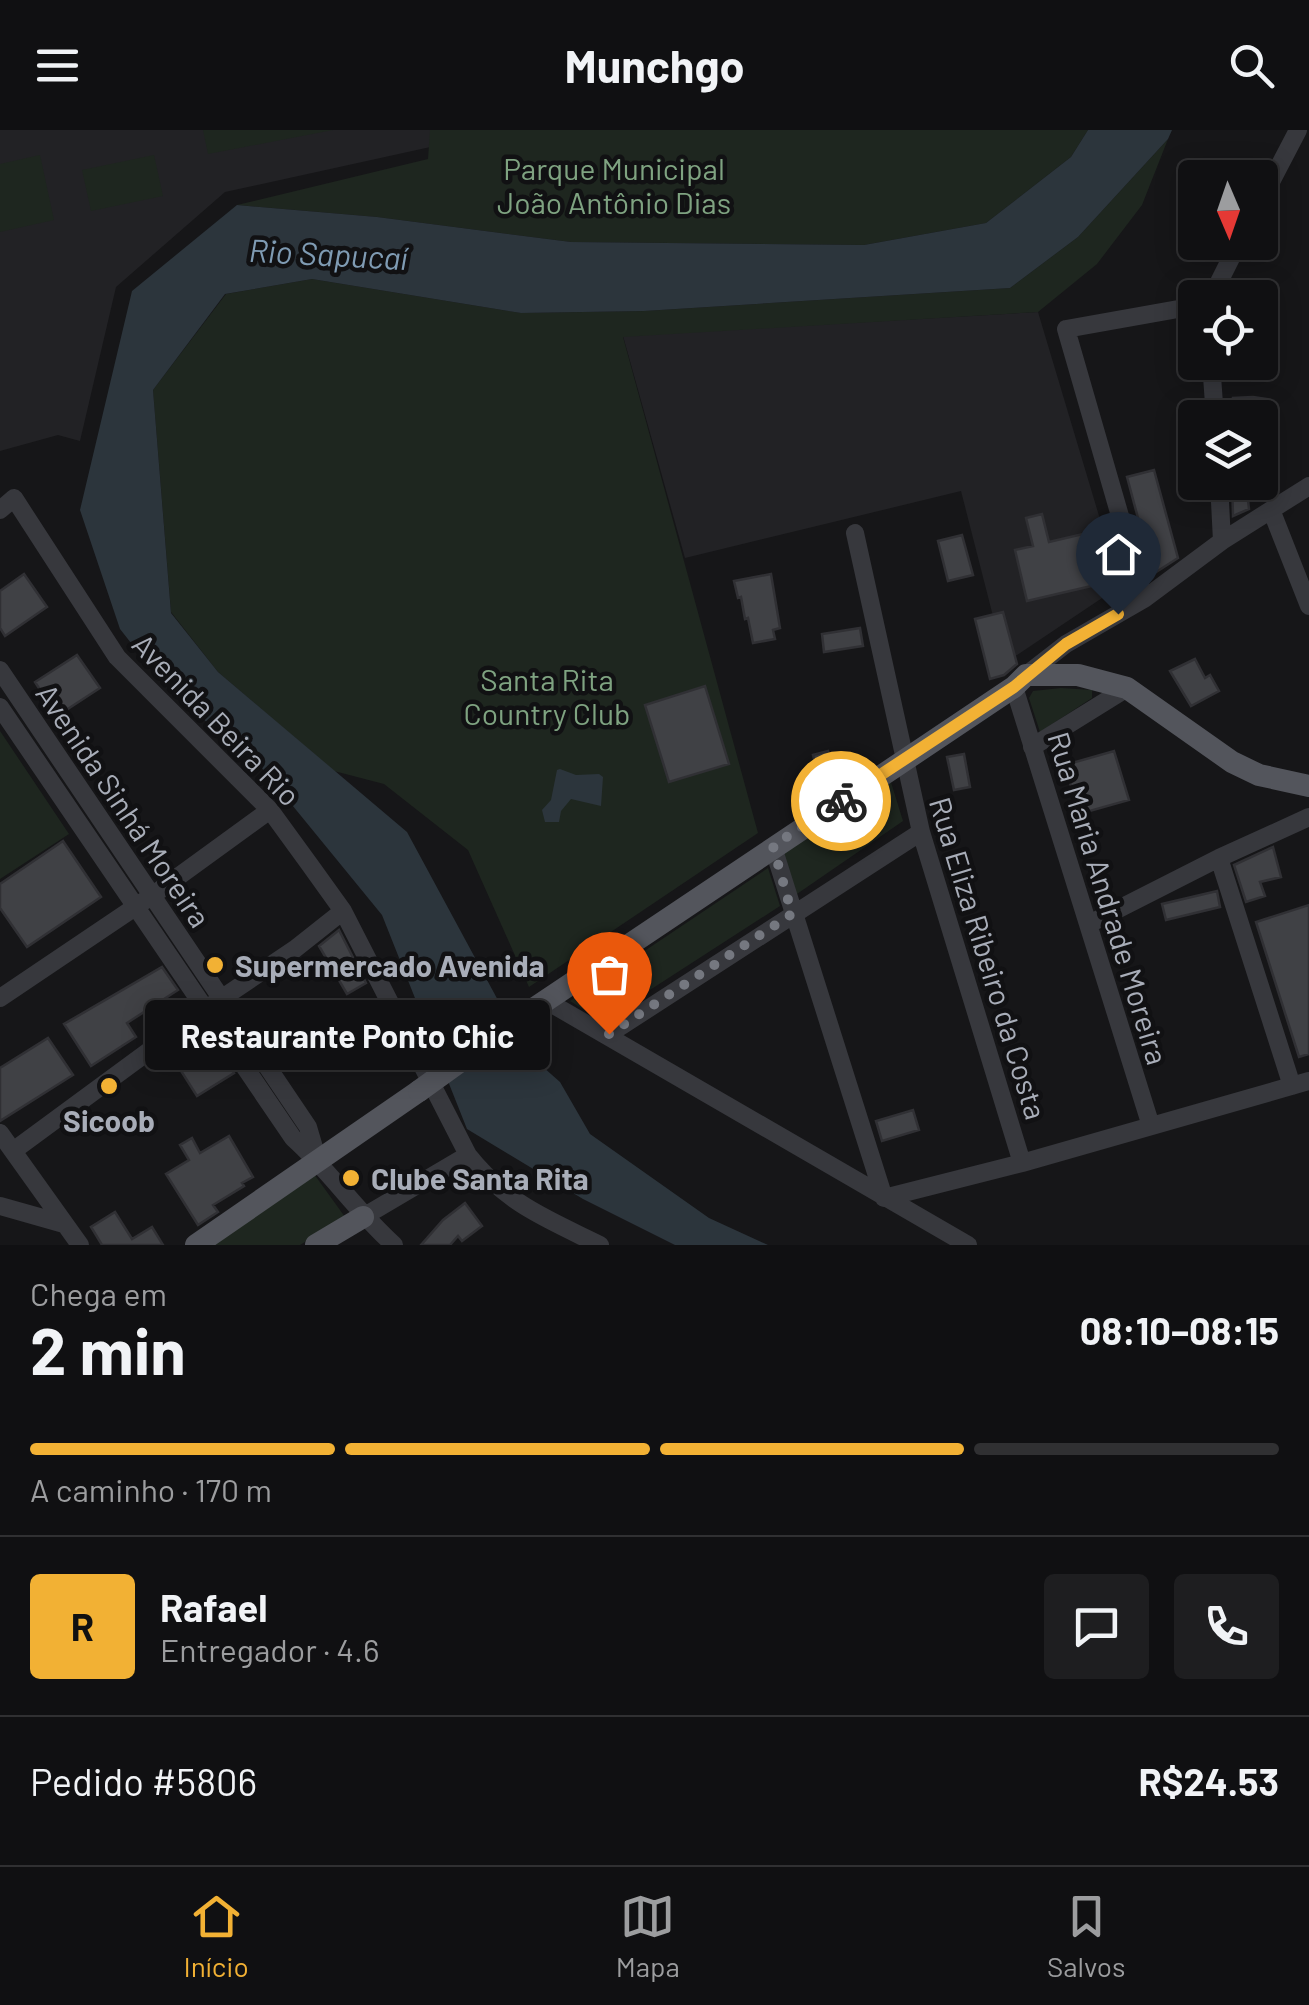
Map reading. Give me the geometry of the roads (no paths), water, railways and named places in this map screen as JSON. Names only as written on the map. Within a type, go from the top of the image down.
[{"type":"main road","points":[[196,1245],[545,1000],[1020,681],[1078,676],[1126,688],[1232,762],[1259,775],[1309,786]]},
{"type":"main road","points":[[316,1245],[363,1217]]},
{"type":"street","points":[[1278,168],[1298,130]]},
{"type":"street","points":[[1144,599],[1066,329],[1178,309]]},
{"type":"street","points":[[1020,681],[1066,644],[1144,599],[1309,486]]},
{"type":"street","points":[[1220,500],[1222,542]]},
{"type":"street","name":"Avenida Beira Rio","points":[[7,504],[116,657],[270,810],[342,911],[468,1155],[491,1184],[517,1204],[599,1245]]},
{"type":"street","points":[[1272,512],[1303,572],[1309,606]]},
{"type":"street","name":"Rua Eliza Ribeiro da Costa","points":[[855,534],[921,832],[1022,1163]]},
{"type":"street","name":"Avenida Sinhá Moreira","points":[[0,670],[153,896],[293,1138],[318,1161],[363,1217],[394,1245]]},
{"type":"street","name":"Rua Maria Andrade Moreira","points":[[1020,681],[1032,747],[1151,1126]]},
{"type":"street","points":[[1032,747],[1126,688]]},
{"type":"street","name":"Avenida Sinhá Moreira","points":[[0,706],[136,906],[214,1004]]},
{"type":"street","points":[[79,821],[95,810]]},
{"type":"street","points":[[0,998],[153,896],[270,810]]},
{"type":"street","points":[[1089,924],[1309,817]]},
{"type":"street","points":[[609,1034],[921,832]]},
{"type":"street","points":[[773,846],[884,1198]]},
{"type":"street","points":[[884,1198],[1300,1084],[1219,858]]},
{"type":"street","points":[[13,1152],[214,1004],[296,949],[342,911]]},
{"type":"street","points":[[545,1000],[968,1245]]},
{"type":"street","points":[[0,1134],[80,1245]]},
{"type":"street","points":[[363,1217],[468,1155]]},
{"type":"street","points":[[0,1206],[64,1224]]},
{"type":"water","name":"Rio Sapucaí","points":[[1088,130],[1172,130],[1078,237],[1010,288],[644,311],[521,313],[312,279],[225,294],[153,390],[171,613],[218,672],[407,832],[526,1052],[560,1082],[590,1134],[709,1218],[768,1245],[675,1245],[583,1199],[467,1129],[382,915],[261,767],[168,690],[120,629],[80,510],[132,291],[237,205],[377,217],[571,242],[864,245],[986,223],[1071,157]]},
{"type":"water","points":[[560,769],[603,777],[601,806],[571,799],[561,811],[559,822],[545,822],[542,810],[551,800]]},
{"type":"place","name":"Supermercado Avenida","points":[[215,965]]},
{"type":"place","name":"Restaurante Ponto Chic","points":[[609,1034]]},
{"type":"place","name":"Sicoob","points":[[109,1086]]},
{"type":"place","name":"Clube Santa Rita","points":[[351,1178]]},
{"type":"park label","name":"Parque Municipal João Antônio Dias","points":[[614,185]]},
{"type":"park label","name":"Santa Rita Country Club","points":[[547,696]]}]
